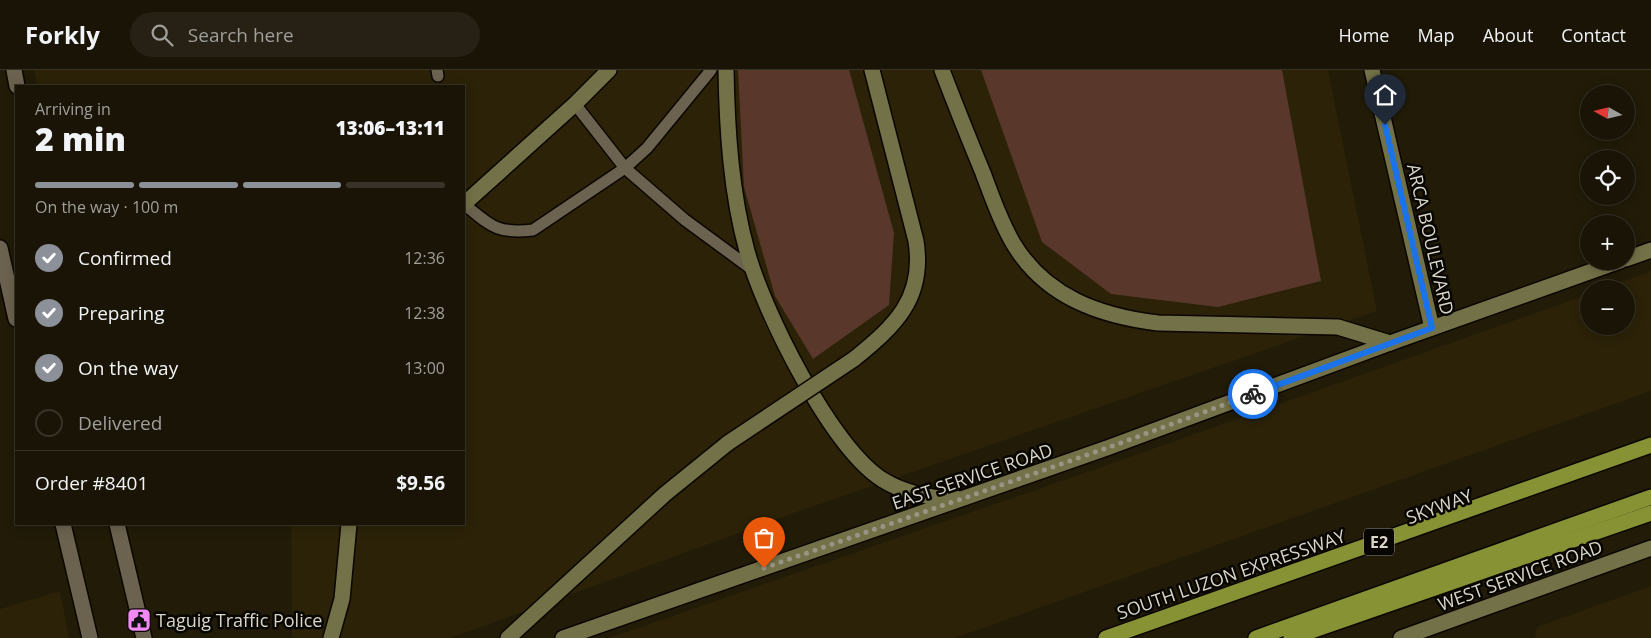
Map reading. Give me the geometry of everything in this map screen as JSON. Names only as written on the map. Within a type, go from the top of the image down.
[{"type":"highway","name":"SOUTH LUZON EXPRESSWAY","points":[[1106,638],[1651,445]]},
{"type":"highway","name":"SKYWAY","points":[[1126,638],[1651,450]]},
{"type":"highway","points":[[1256,638],[1651,497]]},
{"type":"highway","points":[[1291,638],[1651,512]]},
{"type":"main road","points":[[465,203],[575,104],[609,70]]},
{"type":"main road","points":[[726,70],[732,175],[746,249],[753,270],[798,366],[827,418],[851,452],[876,475],[898,488],[938,497],[965,498]]},
{"type":"main road","points":[[508,638],[665,494],[728,443],[854,359],[899,318],[907,305],[918,275],[919,258],[872,70]]},
{"type":"main road","points":[[942,70],[998,211],[1014,244],[1038,274],[1067,296],[1097,311],[1138,321],[1338,327],[1390,343]]},
{"type":"main road","name":"ARCA BOULEVARD","points":[[1372,70],[1432,328]]},
{"type":"main road","points":[[1635,256],[1651,250]]},
{"type":"main road","name":"EAST SERVICE ROAD","points":[[563,638],[965,498],[1595,270]]},
{"type":"main road","points":[[331,638],[342,599],[350,525]]},
{"type":"main road","name":"WEST SERVICE ROAD","points":[[1401,638],[1651,548]]},
{"type":"street","points":[[14,70],[18,85]]},
{"type":"street","points":[[0,248],[15,315]]},
{"type":"street","points":[[63,525],[90,638]]},
{"type":"street","points":[[118,525],[144,638]]},
{"type":"lane","points":[[465,205],[495,229],[515,232],[533,230],[625,168],[647,148],[711,70]]},
{"type":"lane","points":[[575,104],[625,168],[684,220],[753,270]]},
{"type":"shaded area","points":[[34,70],[1328,70],[1377,311],[794,513],[451,638],[292,638],[291,525],[465,525],[465,85],[37,85]]},
{"type":"shaded area","points":[[738,70],[849,70],[894,233],[889,305],[813,359],[775,296],[744,187]]},
{"type":"shaded area","points":[[981,70],[1282,70],[1321,281],[1218,307],[1111,294],[1042,242]]},
{"type":"shaded area","points":[[1651,271],[1651,391],[955,638],[609,638],[1110,464],[1580,297],[1580,335],[1635,335],[1635,280],[1626,280]]},
{"type":"shaded area","points":[[1651,586],[1651,638],[1535,638],[1537,627]]},
{"type":"shaded area","points":[[60,591],[69,638],[0,638],[0,609]]},
{"type":"way so far","points":[[764,568],[1107,448],[1253,394]]},
{"type":"place","name":"Taguig Traffic Police","points":[[139,620]]},
{"type":"route","points":[[1253,394],[1432,328],[1385,125]]}]
